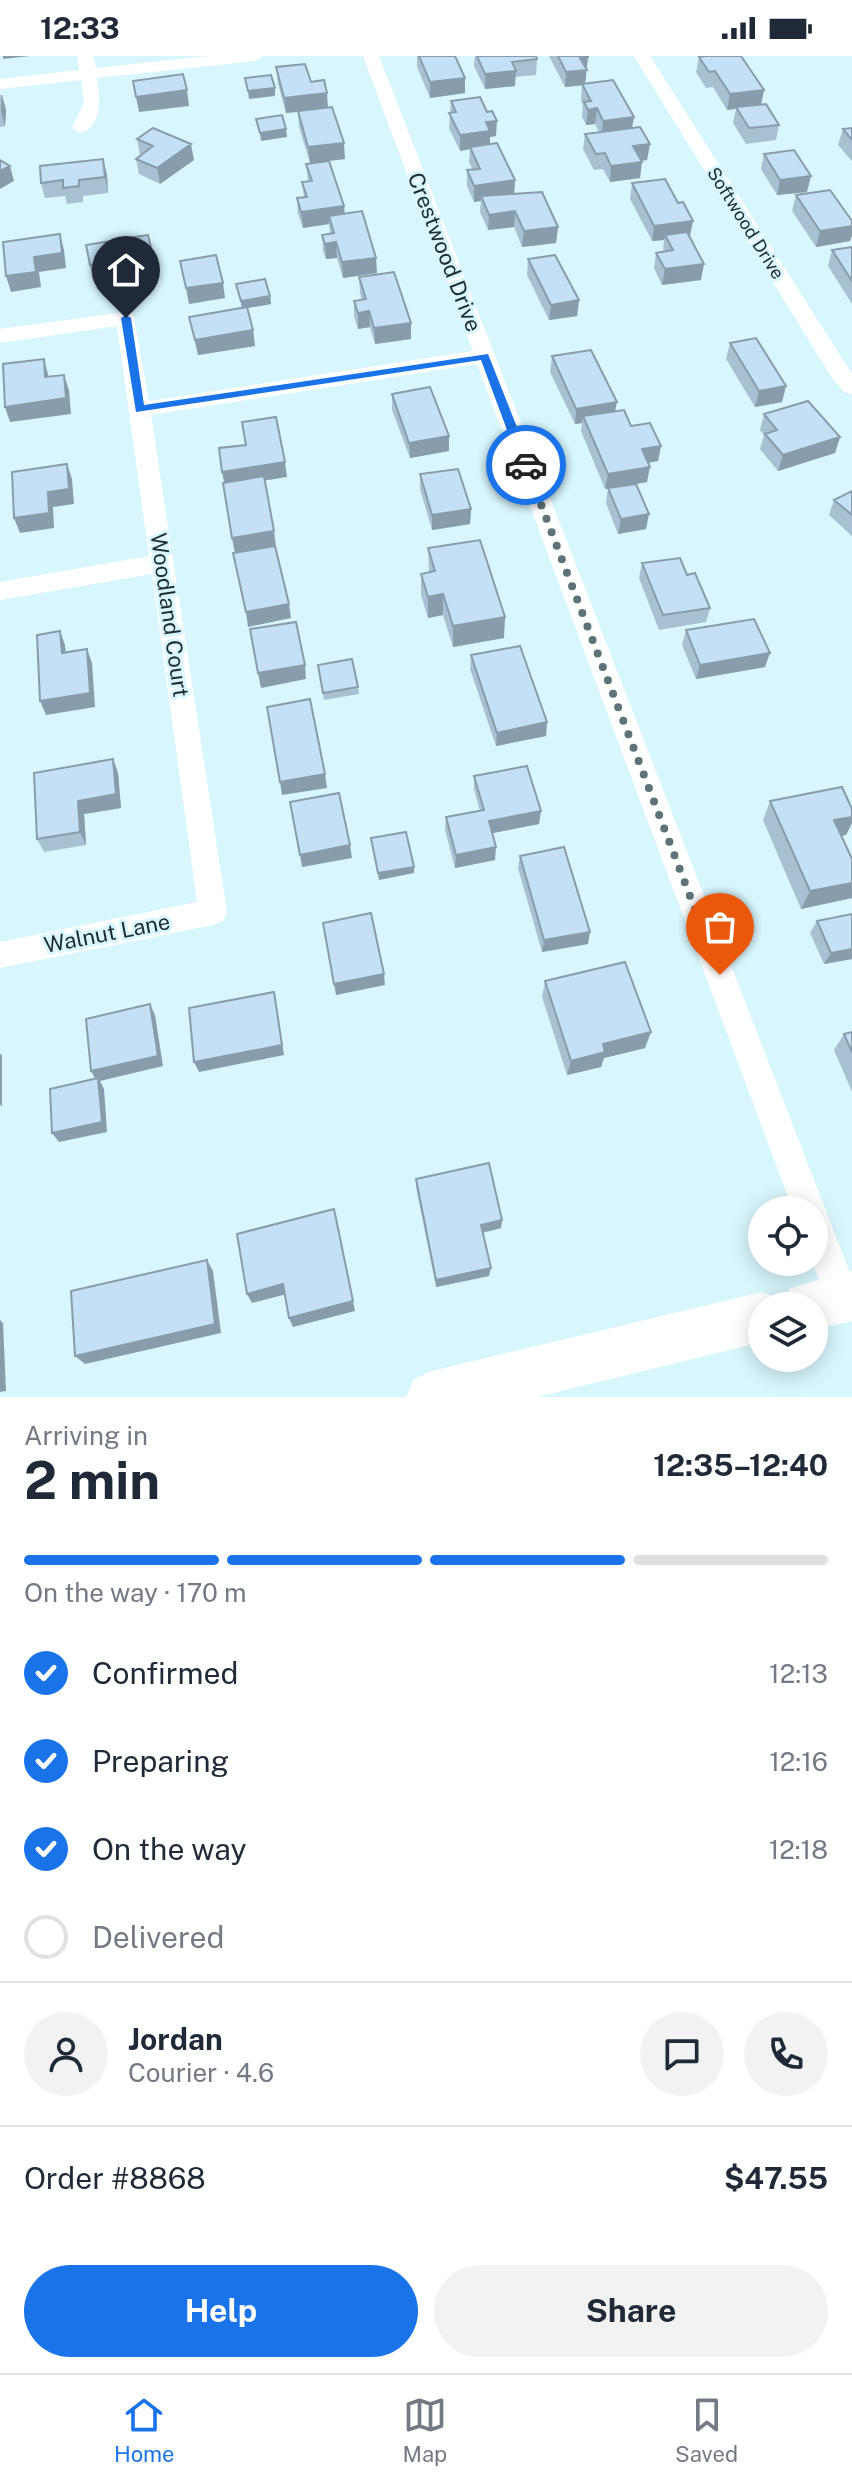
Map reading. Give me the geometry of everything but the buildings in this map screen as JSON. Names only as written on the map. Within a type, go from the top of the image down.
[{"type":"street","points":[[81,128],[93,103],[85,56]]},
{"type":"street","points":[[0,84],[89,77],[255,56]]},
{"type":"street","name":"Crestwood Drive","points":[[371,56],[804,1196]]},
{"type":"street","name":"Softwood Drive","points":[[642,56],[839,373],[852,387]]},
{"type":"street","name":"Woodland Court","points":[[0,336],[126,318],[213,912]]},
{"type":"street","points":[[139,410],[485,356]]},
{"type":"street","points":[[0,591],[162,563]]},
{"type":"street","name":"Walnut Lane","points":[[0,955],[213,912]]},
{"type":"street","points":[[828,1276],[834,1300]]},
{"type":"street","points":[[432,1397],[748,1320]]},
{"type":"way so far","points":[[526,465],[720,975]]},
{"type":"route","points":[[126,318],[139,410],[485,356],[526,465]]}]
